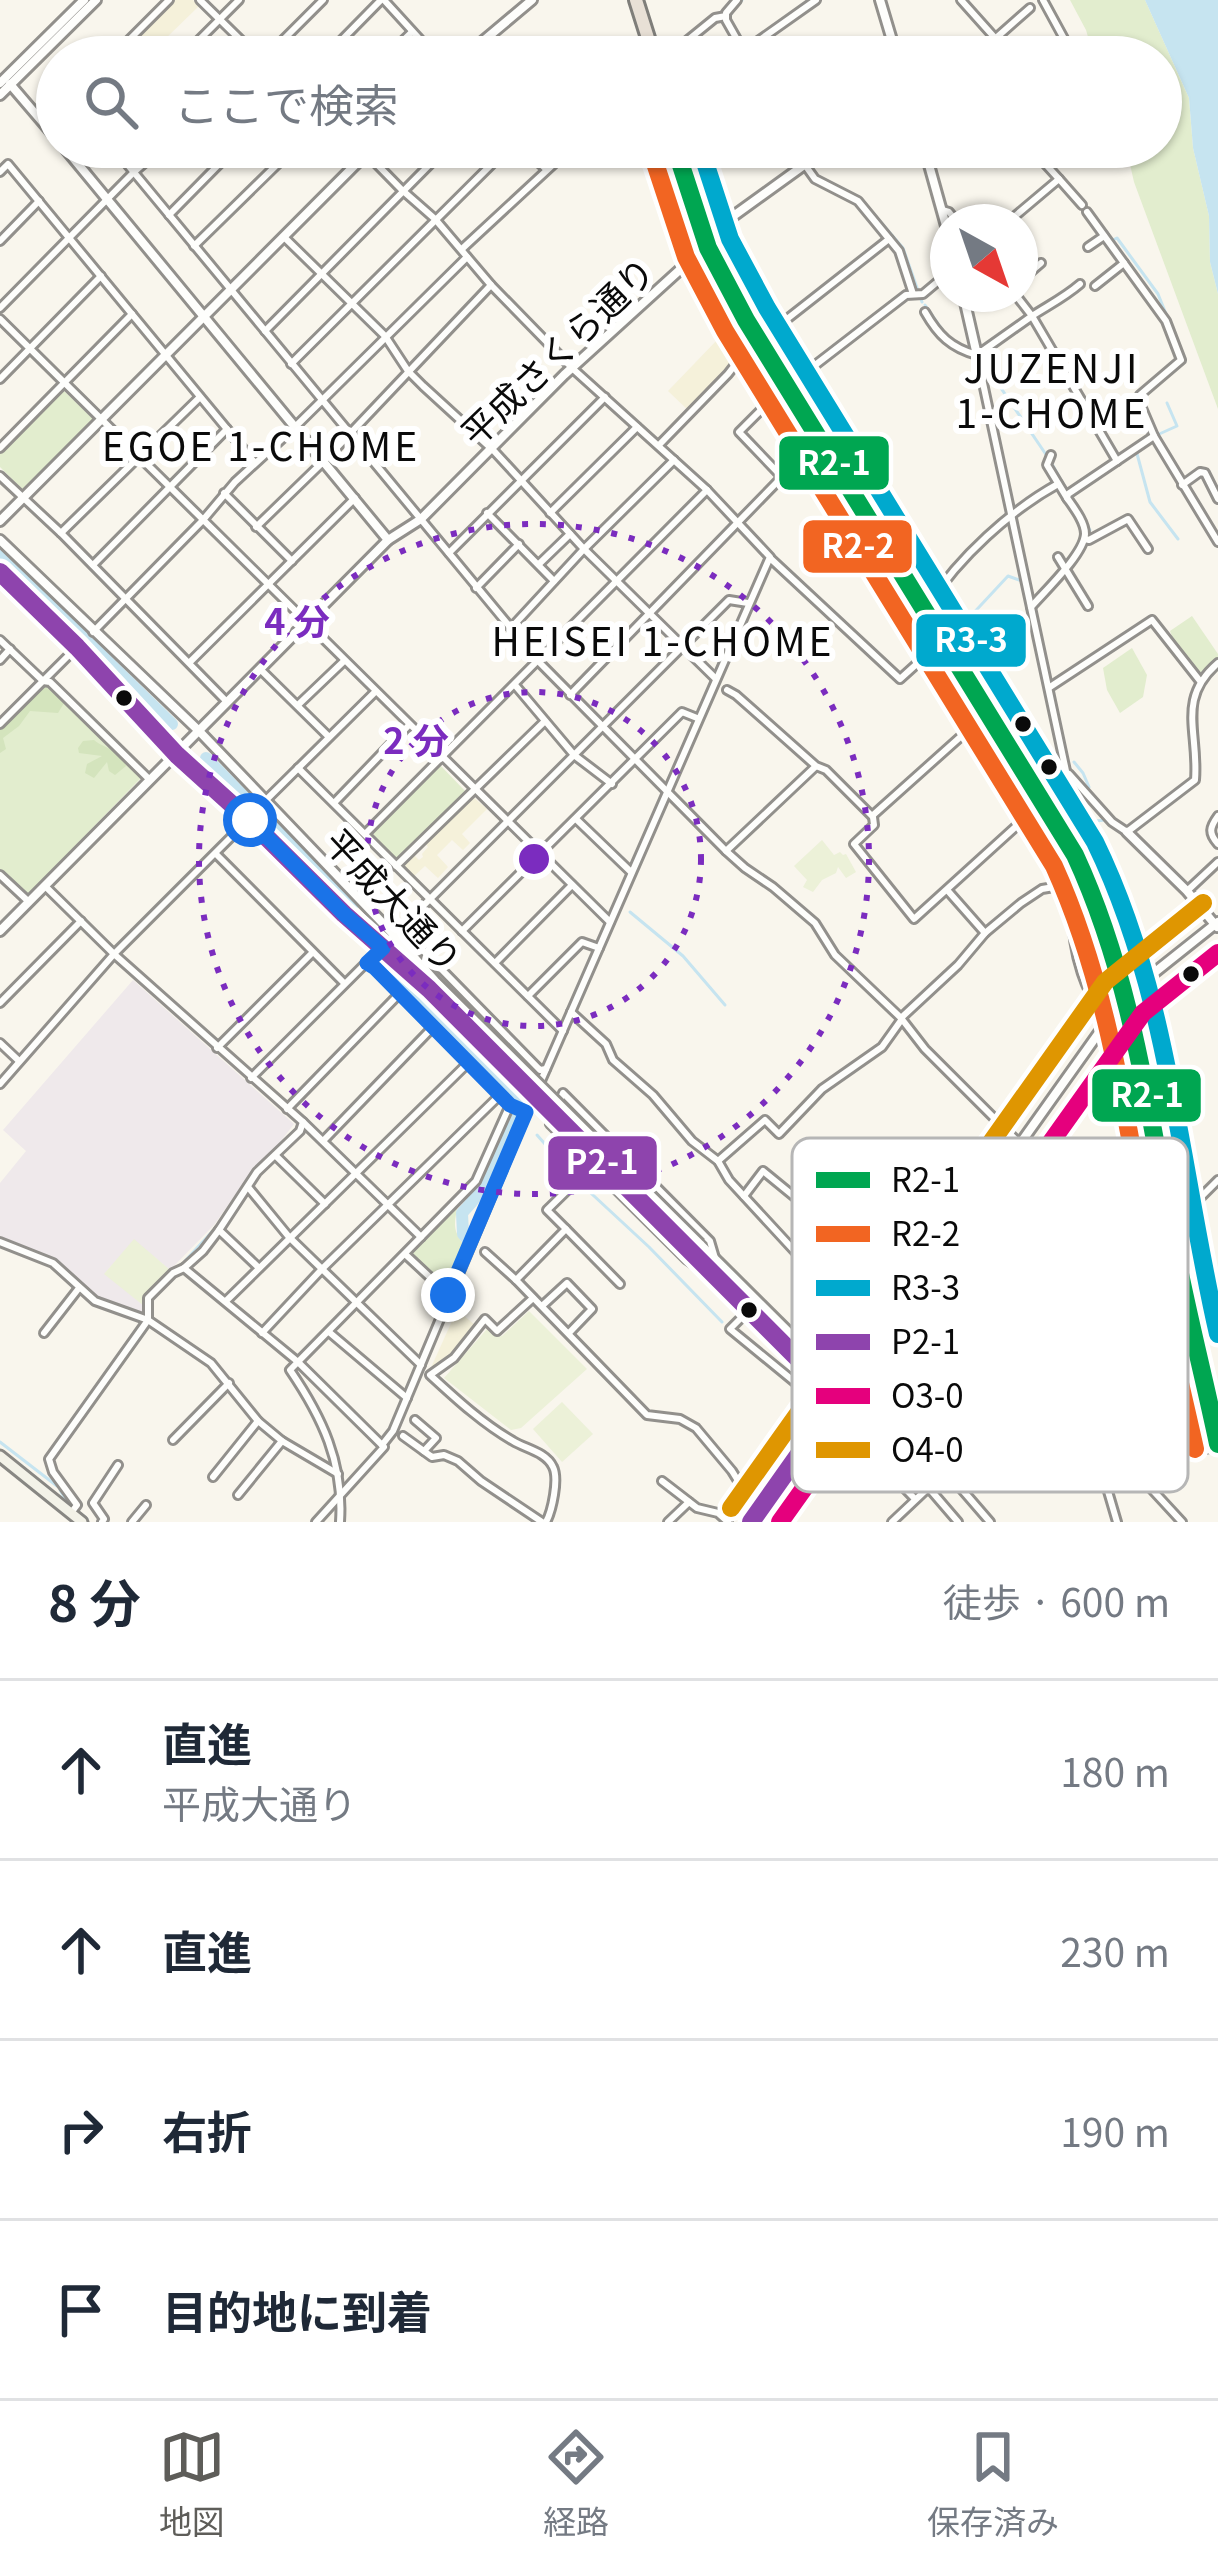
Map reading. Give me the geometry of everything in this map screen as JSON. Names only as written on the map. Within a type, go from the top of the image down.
[{"type":"highway","points":[[633,0],[644,36]]},
{"type":"highway","points":[[686,168],[708,248],[746,320],[930,604],[1047,799]]},
{"type":"highway","points":[[688,168],[738,292],[810,418]]},
{"type":"highway","points":[[841,467],[943,640],[1061,821],[1108,908],[1162,1138]]},
{"type":"highway","points":[[1061,821],[1130,991],[1156,1138]]},
{"type":"highway","points":[[1188,1261],[1218,1420]]},
{"type":"highway","points":[[1188,1308],[1218,1445]]},
{"type":"main road","points":[[0,1456],[82,1522]]},
{"type":"street","points":[[49,36],[84,0]]},
{"type":"street","points":[[55,36],[95,0]]},
{"type":"street","points":[[133,36],[169,0]]},
{"type":"street","points":[[200,0],[238,36]]},
{"type":"street","points":[[203,36],[239,0]]},
{"type":"street","points":[[284,36],[323,0]]},
{"type":"street","points":[[346,36],[383,0],[416,36]]},
{"type":"street","points":[[489,36],[532,0]]},
{"type":"street","points":[[693,36],[715,18],[726,16],[737,0]]},
{"type":"street","points":[[769,36],[816,0]]},
{"type":"street","points":[[880,0],[891,36]]},
{"type":"street","points":[[961,0],[994,36]]},
{"type":"street","points":[[1043,0],[1063,36]]},
{"type":"street","points":[[998,36],[1030,8]]},
{"type":"street","points":[[726,16],[736,36]]},
{"type":"street","points":[[408,36],[412,32]]},
{"type":"street","points":[[0,95],[5,82],[36,50]]},
{"type":"street","points":[[5,82],[36,54]]},
{"type":"street","points":[[5,82],[36,116]]},
{"type":"street","points":[[0,172],[8,164],[255,463]]},
{"type":"street","points":[[82,168],[388,540]]},
{"type":"street","points":[[131,168],[538,662],[726,851],[815,923],[836,955],[1014,1138]]},
{"type":"street","points":[[0,308],[139,168]]},
{"type":"street","points":[[169,215],[215,168]]},
{"type":"street","points":[[194,246],[274,168]]},
{"type":"street","points":[[0,521],[349,168]]},
{"type":"street","points":[[383,168],[572,368],[707,490],[770,557],[900,679],[943,640]]},
{"type":"street","points":[[265,331],[425,168]]},
{"type":"street","points":[[291,364],[488,168]]},
{"type":"street","points":[[708,248],[713,231],[802,168]]},
{"type":"street","points":[[807,168],[820,183],[858,201],[904,260],[918,294]]},
{"type":"street","points":[[930,168],[940,204]]},
{"type":"street","points":[[1049,168],[1166,322],[1181,360],[1139,401],[1154,436],[1218,542]]},
{"type":"street","points":[[93,632],[224,493],[547,170]]},
{"type":"street","points":[[1029,204],[1059,179]]},
{"type":"street","points":[[0,241],[39,201]]},
{"type":"street","points":[[1088,247],[1104,236]]},
{"type":"street","points":[[284,237],[385,336],[408,371],[491,448],[584,549],[715,678]]},
{"type":"street","points":[[772,330],[889,239]]},
{"type":"street","name":"平成さくら通り","points":[[177,754],[388,540],[421,519],[639,304],[708,248]]},
{"type":"street","points":[[1095,286],[1124,263]]},
{"type":"street","points":[[0,379],[101,276]]},
{"type":"street","points":[[256,527],[491,284]]},
{"type":"street","points":[[977,356],[1080,284]]},
{"type":"street","points":[[801,376],[890,307],[930,286]]},
{"type":"street","points":[[925,312],[936,332],[959,350],[977,356]]},
{"type":"street","points":[[967,312],[1066,771],[1069,789],[1061,821]]},
{"type":"street","points":[[1029,312],[1117,461]]},
{"type":"street","points":[[0,448],[132,314]]},
{"type":"street","points":[[0,319],[610,922]]},
{"type":"street","points":[[659,445],[749,347]]},
{"type":"street","points":[[570,694],[782,478],[739,432],[776,395]]},
{"type":"street","points":[[61,533],[200,397]]},
{"type":"street","points":[[448,553],[605,397]]},
{"type":"street","points":[[550,513],[638,427]]},
{"type":"street","points":[[93,565],[227,429]]},
{"type":"street","points":[[1067,498],[1154,436]]},
{"type":"street","points":[[1031,607],[1085,539],[1085,528],[1047,465],[1051,454]]},
{"type":"street","points":[[511,628],[674,460]]},
{"type":"street","points":[[1182,485],[1204,473],[1218,500]]},
{"type":"street","points":[[0,476],[228,703]]},
{"type":"street","points":[[930,604],[961,560],[1058,484]]},
{"type":"street","points":[[365,834],[707,490]]},
{"type":"street","points":[[224,493],[292,561]]},
{"type":"street","points":[[190,662],[355,498]]},
{"type":"street","points":[[487,513],[554,581]]},
{"type":"street","points":[[1085,539],[1128,519],[1148,549]]},
{"type":"street","points":[[538,564],[570,534]]},
{"type":"street","name":"平成大通り","points":[[0,540],[200,731],[399,932],[435,982],[693,1251]]},
{"type":"street","points":[[476,587],[519,544]]},
{"type":"street","points":[[316,1522],[393,1431],[526,1112],[770,557]]},
{"type":"street","points":[[1058,557],[1088,606]]},
{"type":"street","name":"平成大通り","points":[[0,572],[177,754],[429,989],[693,1251]]},
{"type":"street","points":[[251,1078],[729,600],[748,604]]},
{"type":"street","points":[[1049,687],[1153,620],[1201,681]]},
{"type":"street","points":[[0,640],[43,681],[50,682],[150,781]]},
{"type":"street","points":[[0,724],[77,647]]},
{"type":"street","points":[[0,660],[10,650]]},
{"type":"street","points":[[298,705],[344,661]]},
{"type":"street","points":[[1127,832],[1196,780],[1198,753],[1191,724],[1195,688],[1218,663]]},
{"type":"street","points":[[260,669],[329,737]]},
{"type":"street","points":[[515,685],[574,755],[612,784]]},
{"type":"street","points":[[727,690],[826,770],[872,816],[874,825],[854,844],[914,919],[1047,799]]},
{"type":"street","points":[[266,801],[375,692]]},
{"type":"street","points":[[462,931],[682,712],[697,718]]},
{"type":"street","points":[[872,816],[989,712]]},
{"type":"street","points":[[396,866],[545,721]]},
{"type":"street","points":[[334,803],[409,725]]},
{"type":"street","points":[[0,931],[177,754]]},
{"type":"street","points":[[726,851],[816,766]]},
{"type":"street","points":[[298,768],[563,1031]]},
{"type":"street","points":[[1024,1138],[1130,991],[1216,920],[1112,822],[1066,771]]},
{"type":"street","points":[[1218,816],[1210,832],[1218,844]]},
{"type":"street","points":[[576,819],[632,872]]},
{"type":"street","points":[[0,1084],[114,954],[250,820]]},
{"type":"street","points":[[215,854],[344,983]]},
{"type":"street","points":[[1076,855],[1071,910],[1078,963],[1104,1024],[1141,1071]]},
{"type":"street","points":[[1187,891],[1218,862]]},
{"type":"street","points":[[0,875],[29,902]]},
{"type":"street","points":[[718,1161],[765,1120],[779,1134],[822,1089],[882,1046],[901,1019],[1021,903],[1042,889],[1072,884]]},
{"type":"street","points":[[495,963],[572,885]]},
{"type":"street","points":[[46,886],[114,954],[303,1122],[421,1238]]},
{"type":"street","points":[[947,890],[985,933]]},
{"type":"street","points":[[0,1003],[81,921]]},
{"type":"street","points":[[399,932],[540,1070],[546,1069]]},
{"type":"street","points":[[528,997],[582,942],[599,948]]},
{"type":"street","points":[[217,1048],[312,953]]},
{"type":"street","points":[[367,963],[510,1105],[526,1112]]},
{"type":"street","points":[[287,1108],[400,993]]},
{"type":"street","points":[[571,1012],[606,1044],[613,1060],[653,1095],[692,1141],[718,1161],[792,1248]]},
{"type":"street","points":[[323,1141],[433,1028]]},
{"type":"street","points":[[0,1043],[19,1061]]},
{"type":"street","points":[[226,1302],[468,1063]]},
{"type":"street","points":[[792,1340],[754,1305],[736,1294],[550,1124],[562,1093],[710,1241],[716,1260],[754,1305],[792,1348]]},
{"type":"street","points":[[262,1333],[500,1095]]},
{"type":"street","points":[[340,1522],[338,1474],[322,1423],[290,1370],[476,1181],[510,1105]]},
{"type":"street","points":[[71,1514],[77,1504],[53,1472],[50,1460],[148,1320],[148,1298],[203,1251],[257,1172],[300,1131],[303,1122]]},
{"type":"street","points":[[616,1144],[547,1210],[620,1284]]},
{"type":"street","points":[[276,1156],[325,1204]]},
{"type":"street","points":[[744,1196],[764,1171],[792,1194]]},
{"type":"street","points":[[1188,1210],[1218,1180]]},
{"type":"street","points":[[248,1187],[289,1237],[422,1366]]},
{"type":"street","points":[[516,1280],[566,1229]]},
{"type":"street","points":[[219,1230],[259,1268]]},
{"type":"street","points":[[0,1242],[53,1264],[95,1300],[148,1320],[211,1363],[258,1421],[338,1474]]},
{"type":"street","points":[[693,1251],[716,1260]]},
{"type":"street","points":[[485,1252],[647,1415],[680,1419],[696,1428],[771,1522]]},
{"type":"street","points":[[405,1253],[448,1295]]},
{"type":"street","points":[[184,1268],[298,1363],[382,1445]]},
{"type":"street","points":[[542,1306],[567,1282],[592,1309],[569,1333]]},
{"type":"street","points":[[44,1333],[79,1288]]},
{"type":"street","points":[[403,1436],[432,1457],[444,1455],[458,1461],[544,1522],[554,1505],[555,1469],[430,1375],[454,1358],[485,1319],[497,1331],[533,1298]]},
{"type":"street","points":[[754,1305],[730,1328],[792,1379]]},
{"type":"street","points":[[329,1332],[406,1398]]},
{"type":"street","points":[[173,1440],[230,1383]]},
{"type":"street","points":[[416,1420],[436,1438],[424,1451]]},
{"type":"street","points":[[213,1477],[258,1421]]},
{"type":"street","points":[[238,1495],[282,1441]]},
{"type":"street","points":[[1188,1452],[1218,1445]]},
{"type":"street","points":[[751,1522],[792,1464]]},
{"type":"street","points":[[102,1522],[93,1503],[118,1465]]},
{"type":"street","points":[[662,1481],[728,1522]]},
{"type":"street","points":[[908,1492],[915,1499]]},
{"type":"street","points":[[895,1521],[923,1492]]},
{"type":"street","points":[[932,1492],[958,1522]]},
{"type":"street","points":[[964,1492],[990,1522]]},
{"type":"street","points":[[1109,1492],[1117,1522]]},
{"type":"street","points":[[1154,1492],[1182,1522]]},
{"type":"street","points":[[668,1522],[689,1502]]},
{"type":"street","points":[[132,1522],[146,1505]]},
{"type":"shaded area","points":[[175,0],[193,0],[199,6],[168,36],[139,36]]},
{"type":"shaded area","points":[[719,338],[739,358],[688,410],[668,391]]},
{"type":"shaded area","points":[[472,796],[487,809],[462,834],[470,843],[463,850],[452,840],[437,855],[448,867],[438,878],[425,866],[413,877],[404,865],[414,855],[419,860],[423,857],[425,843]]},
{"type":"shaded area","points":[[133,980],[294,1124],[255,1167],[214,1225],[170,1270],[134,1240],[105,1273],[144,1306],[144,1314],[97,1298],[53,1264],[0,1238],[0,1183],[26,1151],[3,1130]]},
{"type":"shaded area","points":[[457,1310],[474,1328],[433,1375],[429,1372]]},
{"type":"green space","points":[[1070,0],[1145,0],[1161,36],[1088,36]]},
{"type":"green space","points":[[1182,82],[1189,98],[1218,294],[1218,409],[1131,168],[1182,168]]},
{"type":"green space","points":[[62,389],[94,420],[23,490],[0,467],[0,452]]},
{"type":"green space","points":[[1192,616],[1218,654],[1218,663],[1201,677],[1177,649],[1170,631]]},
{"type":"green space","points":[[1132,648],[1147,675],[1143,697],[1120,713],[1107,690],[1103,668]]},
{"type":"green space","points":[[45,682],[142,777],[26,896],[0,869],[0,727]]},
{"type":"green space","points":[[46,687],[64,703],[58,713],[30,711],[3,738],[6,749],[0,753],[0,727]]},
{"type":"green space","points":[[94,740],[117,752],[126,766],[115,775],[107,762],[94,778],[85,773],[87,764],[102,756],[79,753],[78,748],[83,741]]},
{"type":"green space","points":[[439,764],[467,793],[395,861],[371,833]]},
{"type":"green space","points":[[822,840],[834,855],[846,854],[856,872],[846,878],[838,867],[813,892],[803,887],[807,880],[794,866]]},
{"type":"green space","points":[[458,1205],[455,1227],[465,1246],[446,1290],[410,1254]]},
{"type":"green space","points":[[134,1239],[170,1270],[149,1290],[144,1306],[104,1274]]},
{"type":"green space","points":[[529,1311],[587,1369],[521,1428],[511,1430],[444,1378],[487,1329],[502,1336]]},
{"type":"green space","points":[[562,1402],[593,1434],[562,1462],[533,1429]]},
{"type":"water","points":[[1145,0],[1218,0],[1218,294],[1189,98],[1182,82],[1182,36],[1161,36]]},
{"type":"waterway","points":[[740,36],[730,19],[742,0]]},
{"type":"waterway","points":[[812,168],[859,197],[903,248],[922,302]]},
{"type":"waterway","points":[[1111,241],[1117,238],[1158,294],[1185,361]]},
{"type":"waterway","points":[[925,305],[946,335]]},
{"type":"waterway","points":[[986,366],[1047,456]]},
{"type":"waterway","points":[[1157,435],[1177,426],[1167,403]]},
{"type":"waterway","points":[[1136,450],[1150,502],[1178,539]]},
{"type":"waterway","points":[[1052,464],[1068,493]]},
{"type":"waterway","points":[[1082,551],[1090,530],[1085,522]]},
{"type":"waterway","points":[[0,556],[172,724]]},
{"type":"waterway","points":[[954,634],[1008,576],[1022,581]]},
{"type":"waterway","points":[[1040,603],[1050,591]]},
{"type":"waterway","points":[[206,758],[352,906]]},
{"type":"waterway","points":[[1074,762],[1089,787]]},
{"type":"waterway","points":[[1077,823],[1105,820]]},
{"type":"waterway","points":[[1079,873],[1081,948],[1104,975],[1109,1000]]},
{"type":"waterway","points":[[630,912],[683,956],[725,1005]]},
{"type":"waterway","points":[[379,960],[518,1099],[490,1174],[462,1213],[468,1240]]},
{"type":"waterway","points":[[1116,1029],[1128,1045]]},
{"type":"waterway","points":[[1133,1075],[1145,1138]]},
{"type":"waterway","points":[[240,1193],[256,1168],[296,1129]]},
{"type":"waterway","points":[[537,1135],[575,1178]]},
{"type":"waterway","points":[[580,1183],[722,1322]]},
{"type":"waterway","points":[[185,1261],[236,1198]]},
{"type":"waterway","points":[[0,1442],[57,1486]]},
{"type":"waterway","points":[[60,1490],[70,1507]]},
{"type":"waterway","points":[[81,1514],[87,1519]]},
{"type":"transit line","name":"R2-2","points":[[657,168],[686,257],[725,331],[1054,866],[1101,1000],[1129,1138]]},
{"type":"transit line","name":"R2-1","points":[[682,168],[708,248],[746,320],[1075,855],[1110,945],[1155,1138]]},
{"type":"transit line","name":"R3-3","points":[[707,168],[730,239],[767,308],[1095,842],[1141,961],[1180,1138]]},
{"type":"transit line","name":"P2-1","points":[[0,572],[177,755],[429,989],[792,1353]]},
{"type":"transit line","name":"O4-0","points":[[994,1138],[1105,982],[1203,903]]},
{"type":"transit line","name":"O3-0","points":[[1054,1138],[1143,1013],[1218,953]]},
{"type":"transit line","name":"R3-3","points":[[1188,1181],[1218,1334]]},
{"type":"transit line","name":"R2-1","points":[[1188,1309],[1218,1444]]},
{"type":"transit line","name":"R2-2","points":[[1188,1418],[1195,1449]]},
{"type":"transit line","name":"O4-0","points":[[731,1508],[792,1422]]},
{"type":"transit line","name":"P2-1","points":[[751,1522],[792,1464]]},
{"type":"transit line","name":"O3-0","points":[[780,1522],[801,1492]]},
{"type":"district","name":"JUZENJI 1-CHOME","points":[[1052,388]]},
{"type":"district","name":"EGOE 1-CHOME","points":[[261,444]]},
{"type":"district","name":"HEISEI 1-CHOME","points":[[663,639]]},
{"type":"route","points":[[250,820],[383,948],[367,963],[510,1105],[526,1112],[448,1295]]}]
